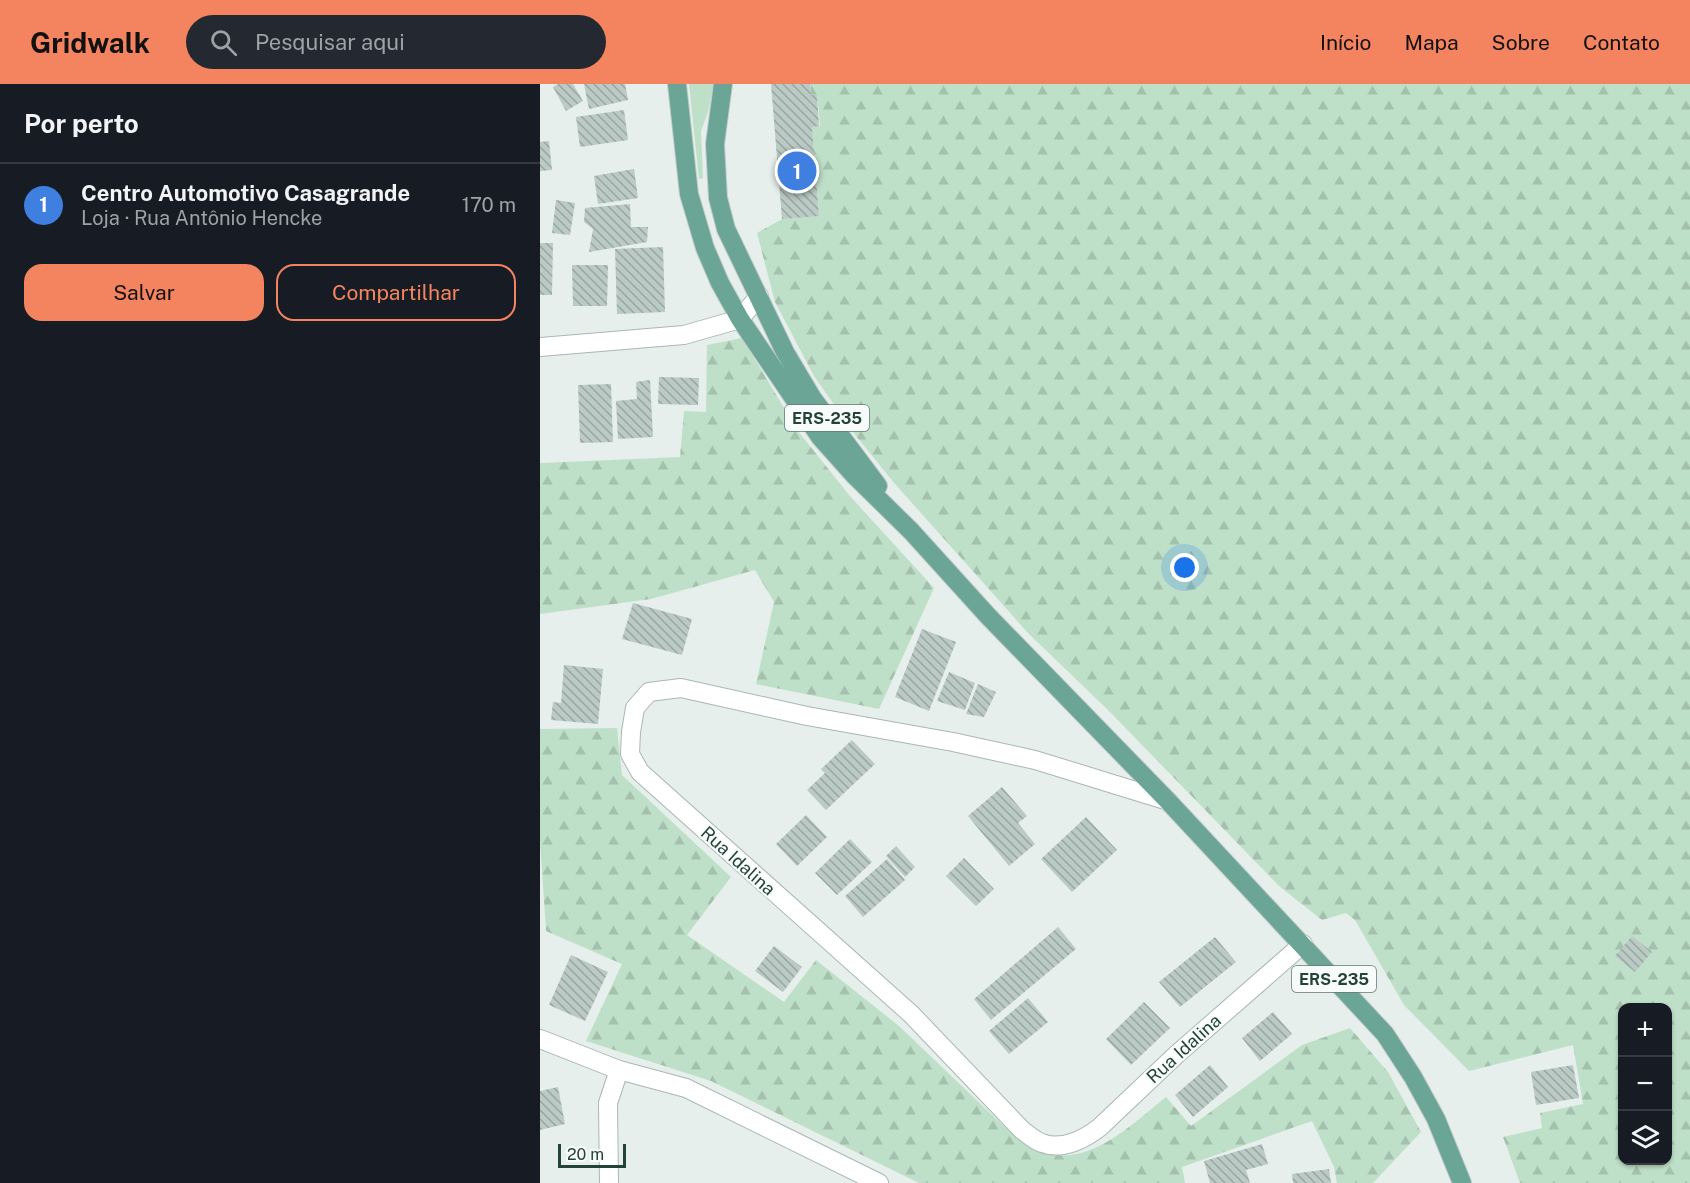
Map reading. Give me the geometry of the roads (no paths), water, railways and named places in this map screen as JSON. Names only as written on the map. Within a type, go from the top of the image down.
[{"type":"main road","name":"ERS-235","points":[[677,84],[689,194],[705,248],[720,283],[740,319],[820,436],[988,616],[1168,801],[1385,1034],[1413,1077],[1436,1119],[1462,1183]]},
{"type":"main road","name":"ERS-235","points":[[723,84],[715,144],[718,198],[726,229],[785,352],[813,399],[911,531]]},
{"type":"street","points":[[540,346],[684,335],[740,319],[759,296]]},
{"type":"street","name":"Rua Idalina","points":[[1168,801],[1035,760],[953,742],[807,716],[681,688],[649,692],[635,708],[630,754],[640,772],[911,1014],[1022,1130],[1041,1143],[1054,1146],[1087,1137],[1176,1055],[1303,944]]},
{"type":"street","points":[[540,1039],[619,1070],[686,1088],[877,1183]]},
{"type":"street","points":[[609,1183],[608,1103],[619,1070]]},
{"type":"place","name":"Centro Automotivo Casagrande","points":[[797,171]]}]
